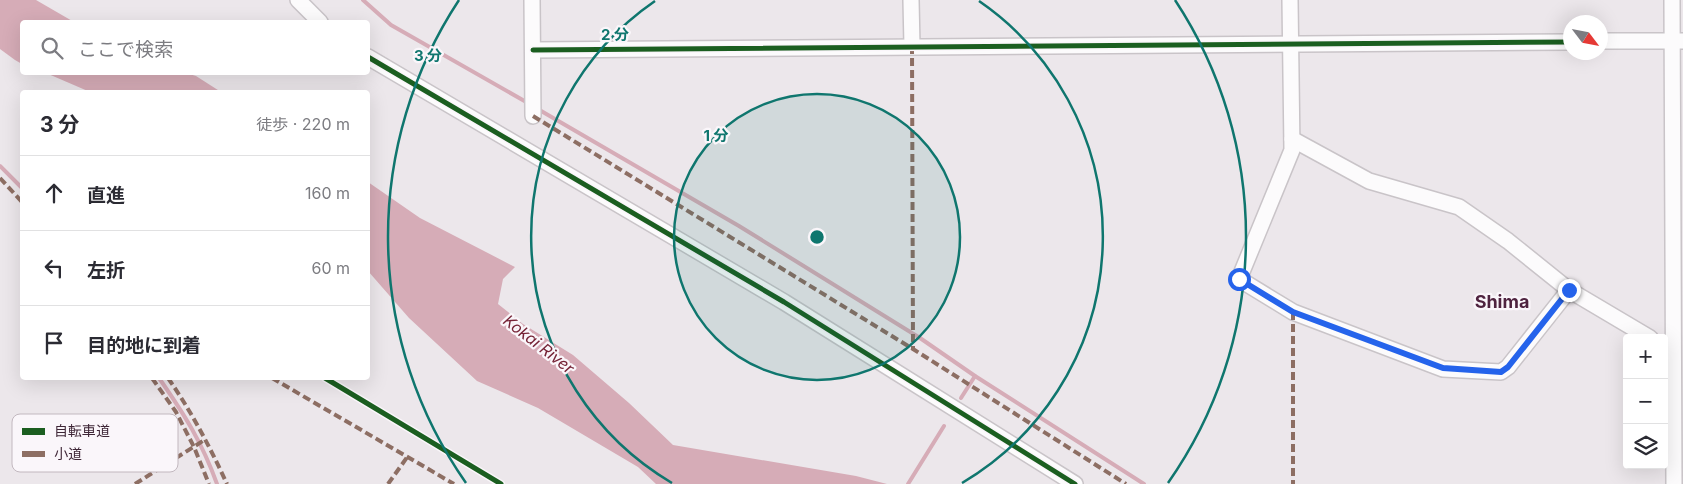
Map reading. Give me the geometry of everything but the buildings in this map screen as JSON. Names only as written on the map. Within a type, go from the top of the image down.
[{"type":"street","points":[[298,0],[318,20]]},
{"type":"street","points":[[532,0],[533,109]]},
{"type":"street","points":[[911,0],[912,46]]},
{"type":"street","points":[[1290,0],[1292,150],[1239,279],[1293,312],[1443,368],[1501,372],[1508,367],[1569,290]]},
{"type":"street","points":[[1672,0],[1677,41],[1673,352],[1674,484]]},
{"type":"street","points":[[1608,42],[1677,41]]},
{"type":"street","points":[[533,50],[1563,42]]},
{"type":"street","points":[[370,58],[784,302],[1075,484]]},
{"type":"street","points":[[1292,139],[1369,181],[1459,207],[1508,241],[1569,290],[1643,334]]},
{"type":"water","points":[[0,0],[36,0],[71,20],[20,20],[20,63],[0,49]]},
{"type":"water","points":[[51,75],[193,75],[218,90],[85,90]]},
{"type":"water","name":"Kokai River","points":[[370,183],[420,218],[515,267],[503,279],[498,304],[523,324],[573,355],[629,403],[673,445],[856,476],[887,484],[656,484],[638,467],[538,408],[477,381],[409,318],[370,273]]},
{"type":"waterway","points":[[363,0],[391,25],[528,103]]},
{"type":"waterway","points":[[536,108],[739,226],[920,338],[975,376],[1144,484]]},
{"type":"waterway","points":[[0,166],[20,186]]},
{"type":"waterway","points":[[961,398],[975,376]]},
{"type":"waterway","points":[[160,380],[192,429],[217,484]]},
{"type":"waterway","points":[[908,484],[944,426]]},
{"type":"marked path","points":[[912,46],[913,349]]},
{"type":"marked path","points":[[533,116],[913,349],[1126,484]]},
{"type":"marked path","points":[[0,178],[20,200]]},
{"type":"marked path","points":[[1293,312],[1293,484]]},
{"type":"marked path","points":[[153,380],[177,414]]},
{"type":"marked path","points":[[169,380],[200,430],[227,484]]},
{"type":"marked path","points":[[275,380],[454,484]]},
{"type":"marked path","points":[[178,416],[194,447],[209,484]]},
{"type":"marked path","points":[[178,457],[206,439]]},
{"type":"marked path","points":[[388,484],[408,456]]},
{"type":"marked path","points":[[135,484],[154,472]]},
{"type":"cycle path","points":[[533,50],[1563,42]]},
{"type":"cycle path","points":[[370,58],[784,302],[1075,484]]},
{"type":"cycle path","points":[[328,380],[501,484]]},
{"type":"district","name":"Shima","points":[[1502,301]]},
{"type":"route","points":[[1239,279],[1293,312],[1443,368],[1501,372],[1508,367],[1569,290]]}]
